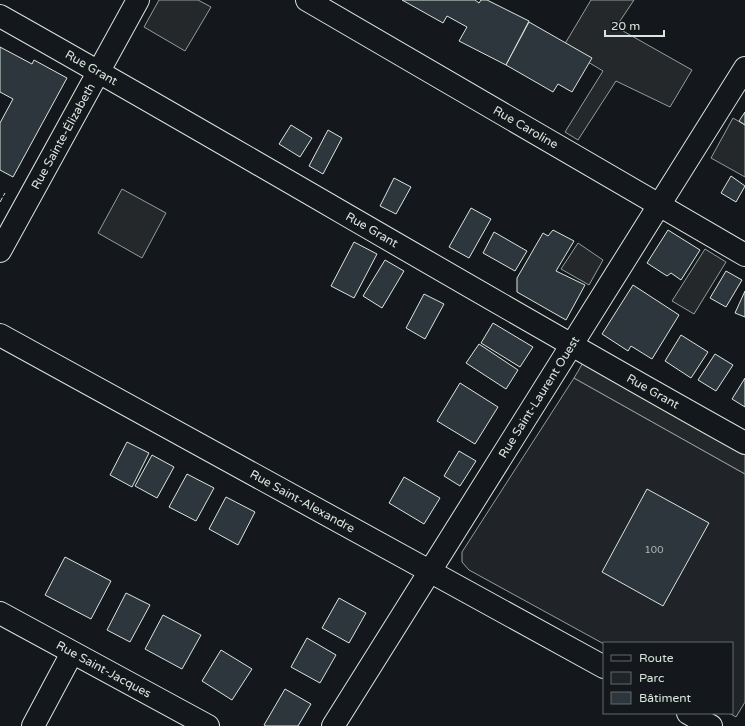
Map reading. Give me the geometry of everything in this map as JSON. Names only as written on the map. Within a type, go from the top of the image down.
[{"type":"street","name":"Rue Sainte-Élizabeth","points":[[0,251],[138,0]]},
{"type":"street","name":"Rue Caroline","points":[[307,0],[745,254]]},
{"type":"street","name":"Rue Grant","points":[[0,16],[99,71],[571,345],[745,443]]},
{"type":"street","name":"Rue Saint-Laurent Ouest","points":[[332,726],[745,68]]},
{"type":"street","name":"Rue Saint-Alexandre","points":[[0,335],[603,666]]},
{"type":"street","name":"Rue Saint-Jacques","points":[[0,613],[208,726]]},
{"type":"street","points":[[33,726],[72,653]]},
{"type":"street","points":[[690,714],[711,726]]},
{"type":"green space","points":[[574,378],[745,474],[745,702],[736,717],[731,714],[733,714],[733,642],[603,642],[603,643],[469,570],[462,562],[462,552]]},
{"type":"shaded area","points":[[159,0],[198,0],[211,7],[185,51],[144,27]]},
{"type":"shaded area","points":[[591,0],[634,0],[616,27],[692,70],[670,107],[616,81],[578,140],[565,132],[603,71],[563,47]]},
{"type":"shaded area","points":[[733,118],[745,125],[745,177],[711,158]]},
{"type":"shaded area","points":[[122,189],[166,213],[142,258],[98,233]]},
{"type":"shaded area","points":[[578,243],[603,260],[589,285],[561,269]]},
{"type":"shaded area","points":[[705,249],[726,262],[694,314],[672,301]]},
{"type":"shaded area","points":[[587,356],[745,445],[745,474],[574,378]]},
{"type":"building","points":[[402,0],[475,0],[479,3],[481,0],[487,0],[529,21],[506,65],[459,41],[467,27],[447,16],[443,23]]},
{"type":"building","points":[[529,22],[592,58],[572,92],[558,84],[553,92],[506,65]]},
{"type":"building","points":[[0,47],[32,64],[34,60],[67,78],[13,177],[0,170],[0,123],[13,99],[0,92]]},
{"type":"building","points":[[745,112],[745,125],[739,121]]},
{"type":"building","points":[[291,125],[312,138],[300,157],[279,144]]},
{"type":"building","points":[[328,130],[342,138],[323,174],[309,166]]},
{"type":"building","points":[[731,176],[745,186],[736,202],[721,193]]},
{"type":"building","points":[[394,178],[411,187],[396,214],[380,206]]},
{"type":"building","points":[[471,208],[491,219],[469,258],[449,247]]},
{"type":"building","points":[[553,230],[574,241],[556,271],[585,285],[566,320],[517,292],[517,278],[543,233],[548,236]]},
{"type":"building","points":[[668,230],[700,250],[681,280],[671,273],[667,276],[647,263]]},
{"type":"building","points":[[494,232],[527,251],[515,271],[483,253]]},
{"type":"building","points":[[354,242],[377,254],[354,298],[331,286]]},
{"type":"building","points":[[385,260],[404,271],[382,308],[363,296]]},
{"type":"building","points":[[726,271],[742,280],[726,307],[710,298]]},
{"type":"building","points":[[633,285],[679,315],[652,359],[631,346],[628,351],[602,334]]},
{"type":"building","points":[[745,291],[745,317],[735,313]]},
{"type":"building","points":[[424,294],[444,304],[425,339],[406,328]]},
{"type":"building","points":[[493,323],[533,347],[520,367],[481,343]]},
{"type":"building","points":[[681,335],[708,352],[691,378],[665,361]]},
{"type":"building","points":[[479,344],[518,370],[506,389],[466,363]]},
{"type":"building","points":[[715,354],[733,365],[716,391],[698,380]]},
{"type":"building","points":[[745,378],[745,407],[732,399]]},
{"type":"building","points":[[460,383],[498,407],[475,444],[437,421]]},
{"type":"building","points":[[127,442],[149,453],[132,487],[110,475]]},
{"type":"building","points":[[459,451],[476,461],[460,486],[444,476]]},
{"type":"building","points":[[152,455],[174,467],[157,498],[135,486]]},
{"type":"building","points":[[187,474],[214,488],[196,521],[169,507]]},
{"type":"building","points":[[404,477],[440,498],[424,524],[389,503]]},
{"type":"building","points":[[647,489],[709,523],[663,606],[602,572]]},
{"type":"building","points":[[226,497],[255,512],[238,545],[209,529]]},
{"type":"building","points":[[65,557],[111,581],[91,619],[45,595]]},
{"type":"building","points":[[126,593],[150,605],[130,642],[107,630]]},
{"type":"building","points":[[339,598],[366,613],[349,643],[322,628]]},
{"type":"building","points":[[163,615],[201,635],[182,669],[145,649]]},
{"type":"building","points":[[307,638],[336,655],[320,683],[291,667]]},
{"type":"building","points":[[221,650],[252,669],[232,700],[202,681]]},
{"type":"building","points":[[285,689],[311,704],[298,726],[264,725]]},
{"type":"fence","points":[[0,202],[5,193]]}]
